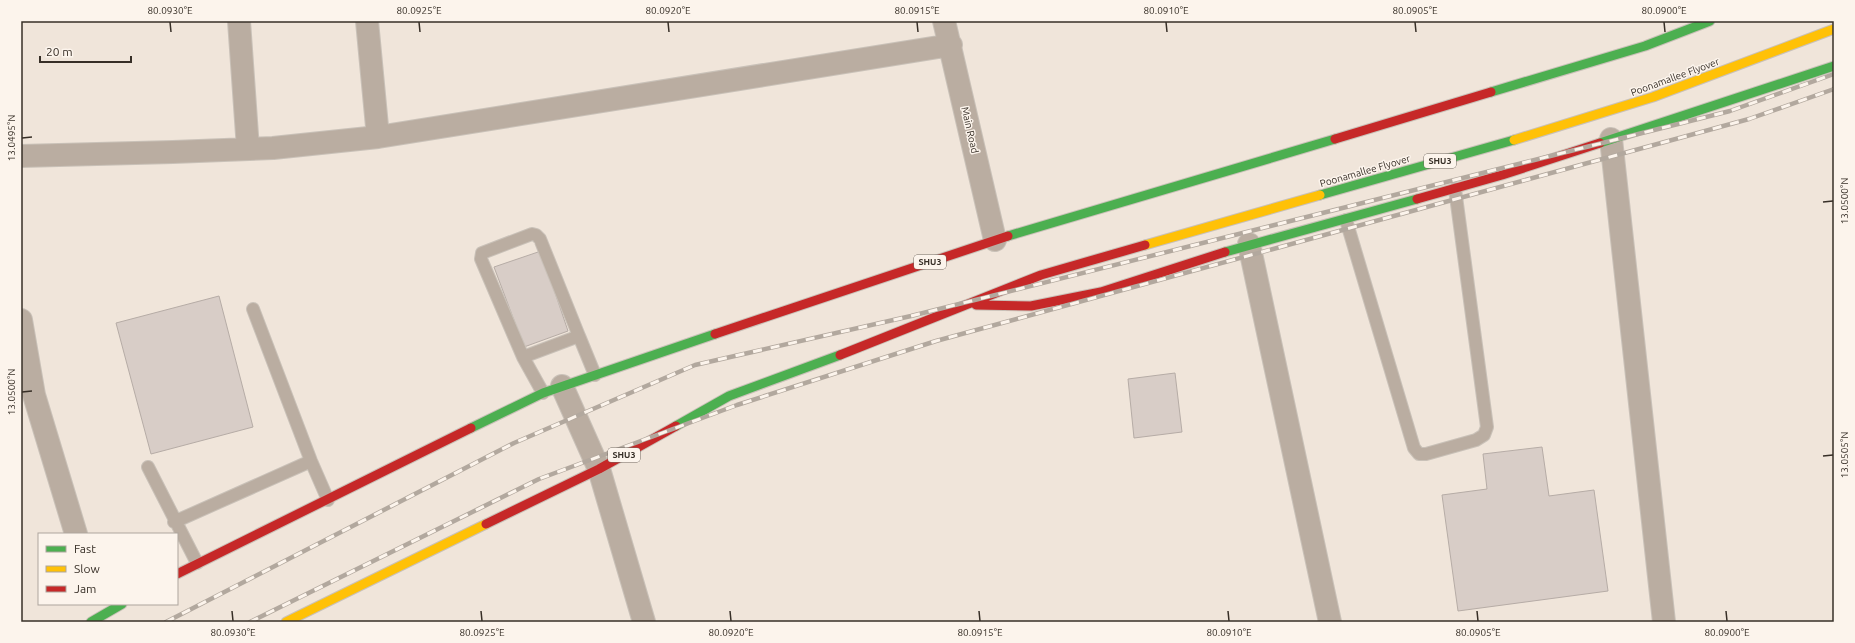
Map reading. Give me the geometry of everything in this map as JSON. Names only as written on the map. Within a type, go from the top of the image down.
[{"type":"main road","name":"SHU3","points":[[178,573],[552,390],[994,240],[1097,211],[1645,46],[1710,21]]},
{"type":"main road","name":"Poonamallee Flyover","points":[[969,305],[1041,275],[1594,116],[1689,84],[1834,29]]},
{"type":"main road","points":[[969,305],[1031,306],[1101,292],[1249,244],[1346,220],[1455,189],[1834,66]]},
{"type":"main road","name":"SHU3","points":[[286,622],[599,469],[729,396],[783,377],[969,305]]},
{"type":"main road","points":[[96,614],[119,605]]},
{"type":"street","points":[[239,21],[248,149]]},
{"type":"street","points":[[367,21],[378,137]]},
{"type":"street","name":"Main Road","points":[[944,21],[951,45],[994,240]]},
{"type":"street","points":[[21,156],[248,149],[378,137],[951,45]]},
{"type":"street","points":[[1611,139],[1664,622]]},
{"type":"street","points":[[1249,244],[1330,622]]},
{"type":"street","points":[[21,320],[34,395],[76,533]]},
{"type":"street","points":[[552,390],[599,469],[644,622]]},
{"type":"lane","points":[[1346,220],[1414,448],[1419,454],[1426,454],[1476,440],[1484,435],[1487,427],[1455,189]]},
{"type":"lane","points":[[552,390],[523,357],[481,259],[482,253],[532,234],[536,235],[540,239],[595,375]]},
{"type":"lane","points":[[253,309],[311,461],[328,500]]},
{"type":"lane","points":[[523,357],[579,336]]},
{"type":"lane","points":[[174,522],[311,461]]},
{"type":"lane","points":[[148,467],[174,522],[197,563]]},
{"type":"building","points":[[541,251],[568,331],[524,347],[494,267]]},
{"type":"building","points":[[219,296],[253,427],[151,454],[116,323]]},
{"type":"building","points":[[1175,373],[1182,432],[1134,438],[1128,379]]},
{"type":"building","points":[[1542,447],[1549,496],[1594,490],[1608,591],[1458,611],[1442,495],[1487,489],[1483,454]]},
{"type":"railway","points":[[166,622],[514,443],[695,365],[911,316],[1730,111],[1834,74]]},
{"type":"railway","points":[[250,622],[539,479],[737,405],[936,341],[1749,119],[1834,89]]},
{"type":"traffic: fast","points":[[1491,92],[1645,46],[1710,21]]},
{"type":"traffic: fast","points":[[1600,143],[1834,66]]},
{"type":"traffic: fast","points":[[1008,236],[1335,139]]},
{"type":"traffic: fast","points":[[1320,195],[1514,140]]},
{"type":"traffic: fast","points":[[1225,252],[1417,199]]},
{"type":"traffic: fast","points":[[471,428],[543,393],[715,334]]},
{"type":"traffic: fast","points":[[676,426],[729,396],[840,355]]},
{"type":"traffic: fast","points":[[91,622],[120,605]]},
{"type":"traffic: slow","points":[[1514,140],[1653,97],[1834,29]]},
{"type":"traffic: slow","points":[[1145,245],[1320,195]]},
{"type":"traffic: slow","points":[[286,622],[486,524]]},
{"type":"traffic: jam","points":[[1335,139],[1491,92]]},
{"type":"traffic: jam","points":[[1417,199],[1502,175],[1600,143]]},
{"type":"traffic: jam","points":[[715,334],[1008,236]]},
{"type":"traffic: jam","points":[[840,355],[1041,275],[1145,245]]},
{"type":"traffic: jam","points":[[976,305],[1031,306],[1101,292],[1225,252]]},
{"type":"traffic: jam","points":[[486,524],[599,469],[676,426]]},
{"type":"traffic: jam","points":[[178,574],[471,428]]}]
